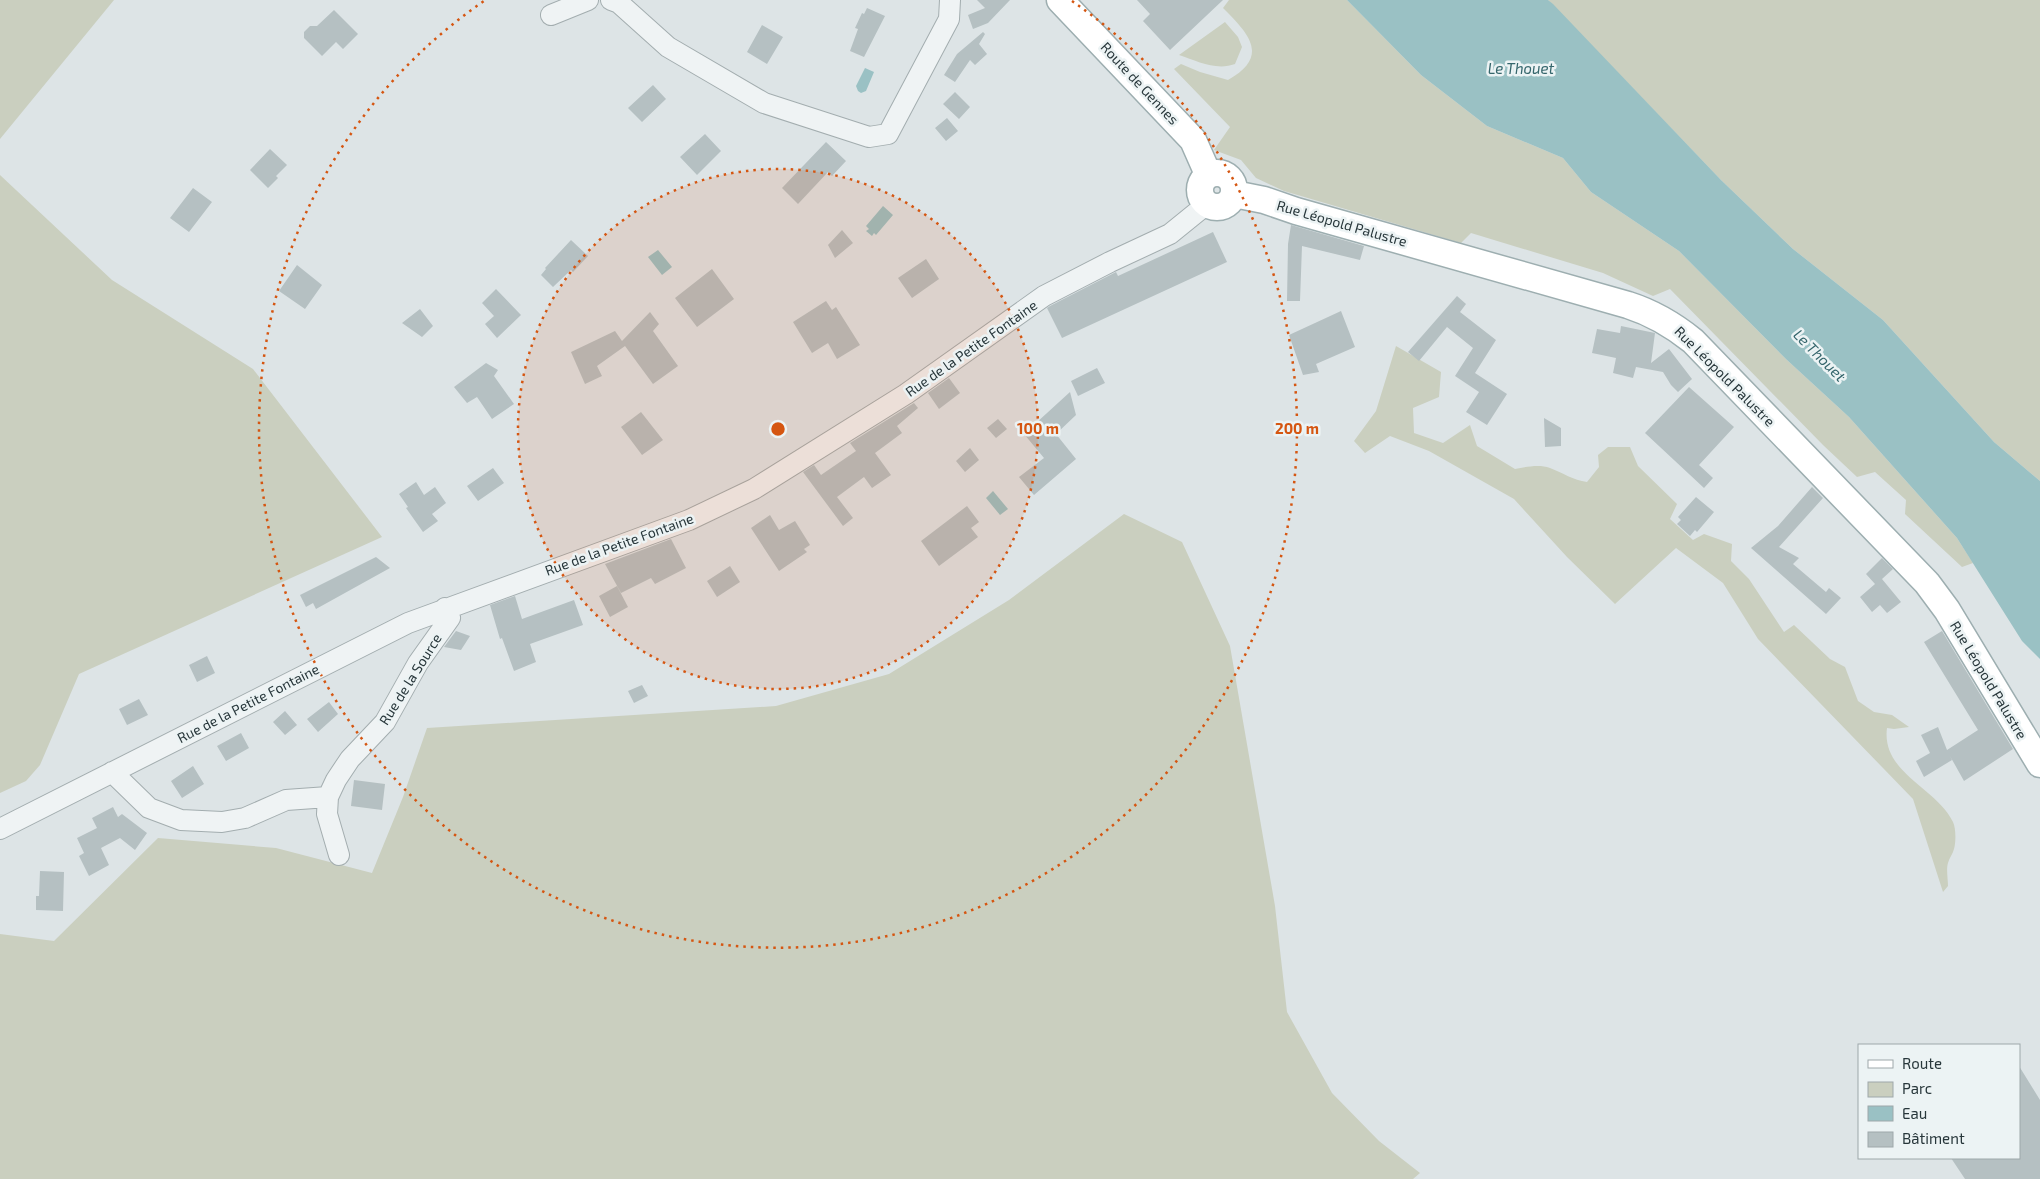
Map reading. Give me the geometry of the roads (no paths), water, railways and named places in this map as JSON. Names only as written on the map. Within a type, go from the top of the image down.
[{"type":"main road","name":"Route de Gennes","points":[[1060,0],[1193,140],[1208,174]]},
{"type":"main road","points":[[1219,172],[1233,182],[1234,194],[1228,203],[1223,206],[1212,206],[1207,204],[1200,195],[1199,189],[1203,178],[1208,174],[1219,172]]},
{"type":"main road","name":"Rue Léopold Palustre","points":[[1234,194],[1264,200],[1296,211],[1628,305],[1651,313],[1673,324],[1693,340],[1927,583],[1947,610],[2040,764]]},
{"type":"street","points":[[551,15],[588,0]]},
{"type":"street","points":[[611,0],[619,3],[668,47],[764,102],[869,137],[888,134],[949,19],[950,0]]},
{"type":"street","name":"Rue de la Petite Fontaine","points":[[0,829],[400,627],[445,608],[689,520],[754,489],[815,453],[906,394],[1044,296],[1170,234],[1207,204]]},
{"type":"street","name":"Rue de la Source","points":[[328,797],[336,780],[350,759],[385,722],[418,663],[450,618],[445,608]]},
{"type":"street","points":[[112,772],[149,808],[181,820],[222,822],[237,820],[286,800],[328,797],[327,814],[339,855]]},
{"type":"water","name":"Le Thouet","points":[[1347,0],[1548,0],[1553,4],[1721,180],[1793,249],[1883,320],[1994,442],[2040,481],[2040,659],[2022,641],[1957,538],[1849,417],[1787,360],[1679,251],[1591,192],[1563,158],[1487,126],[1421,75]]},
{"type":"water","points":[[865,68],[874,72],[866,91],[861,93],[856,86]]},
{"type":"water","points":[[883,206],[893,215],[876,235],[874,233],[872,236],[866,231],[869,229],[866,226]]},
{"type":"water","points":[[658,250],[672,267],[662,275],[648,257]]},
{"type":"water","points":[[993,491],[1008,509],[1000,515],[986,498]]}]
